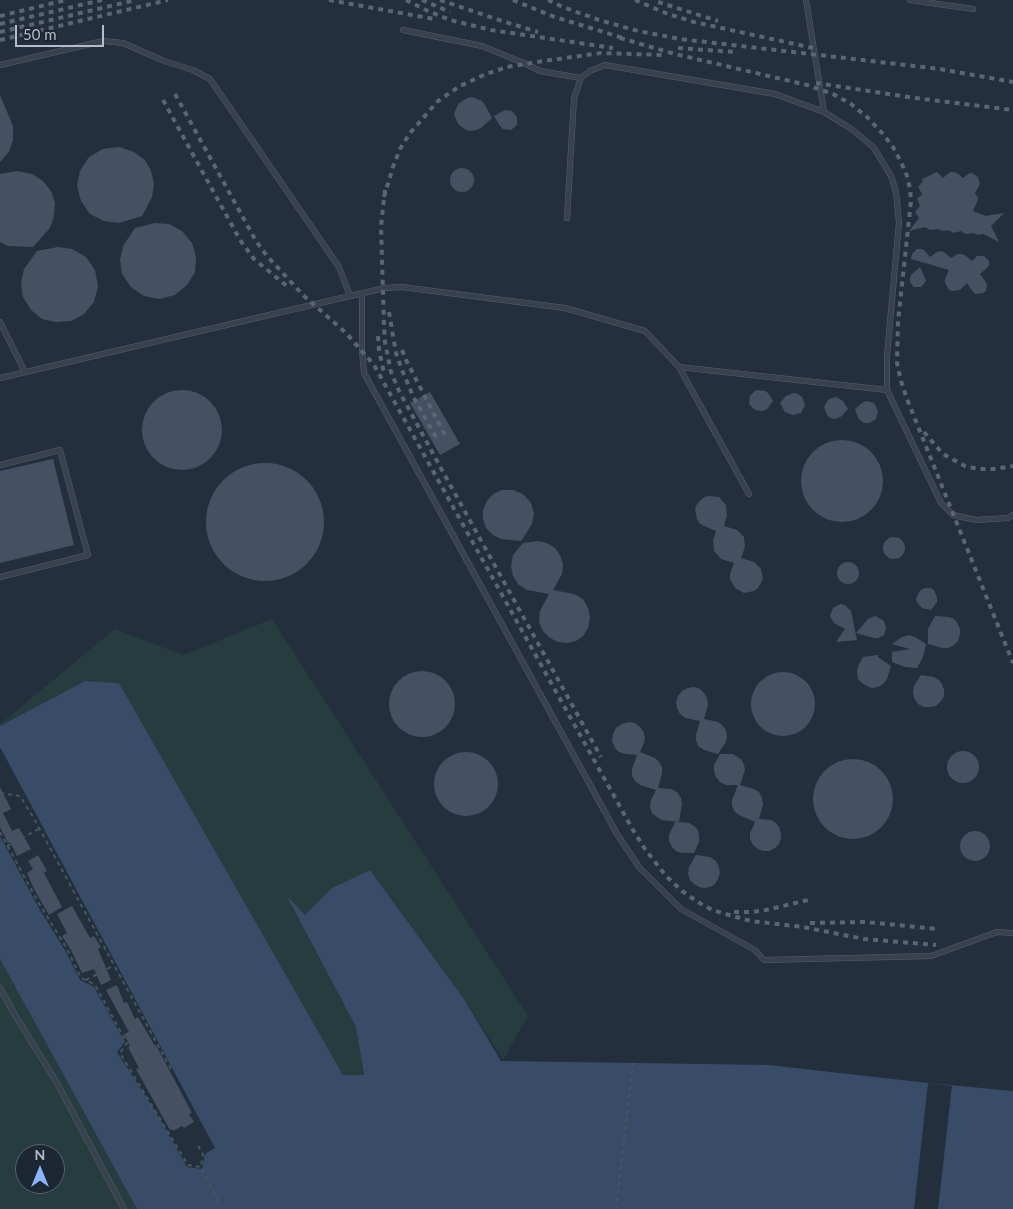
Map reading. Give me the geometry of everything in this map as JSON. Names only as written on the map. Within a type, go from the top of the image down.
[{"type":"lane","points":[[806,0],[824,112]]},
{"type":"lane","points":[[910,0],[974,10]]},
{"type":"lane","points":[[403,30],[482,46],[526,64],[540,72],[581,78]]},
{"type":"lane","points":[[0,65],[103,41],[123,43],[164,61],[193,70],[210,79],[340,267],[350,296]]},
{"type":"lane","points":[[567,218],[574,98],[581,78],[590,71],[606,65],[774,94],[824,112],[853,130],[874,148],[891,176],[896,192],[899,222],[888,356],[888,390],[942,503],[954,515],[976,520],[1008,518],[1013,515]]},
{"type":"lane","points":[[0,378],[386,288],[402,288],[565,308],[645,331],[680,367],[748,494]]},
{"type":"lane","points":[[362,293],[364,373],[617,834],[639,867],[680,909],[755,950],[764,960],[931,956],[997,932],[1013,933]]},
{"type":"lane","points":[[0,322],[24,372]]},
{"type":"lane","points":[[680,367],[888,390]]},
{"type":"lane","points":[[0,465],[60,450],[88,555],[0,577]]},
{"type":"lane","points":[[0,988],[58,1083],[124,1209]]},
{"type":"path","points":[[0,793],[20,796],[172,1071]]},
{"type":"path","points":[[7,846],[39,829]]},
{"type":"path","points":[[0,832],[37,900],[67,949],[81,978],[95,985],[127,1043],[120,1053],[188,1165],[201,1167]]},
{"type":"path","points":[[86,980],[114,966]]},
{"type":"path","points":[[616,1209],[633,1063]]},
{"type":"path","points":[[198,1146],[203,1154],[201,1167],[220,1206]]},
{"type":"green space","points":[[272,619],[528,1016],[503,1060],[464,999],[370,870],[332,888],[305,916],[287,898],[356,1027],[364,1076],[343,1075],[119,683],[85,681],[0,726],[0,724],[115,629],[183,655]]},
{"type":"green space","points":[[0,959],[137,1209],[0,1209]]},
{"type":"water","points":[[85,681],[119,683],[343,1075],[364,1075],[356,1027],[286,895],[305,915],[332,888],[370,870],[464,999],[501,1061],[769,1065],[1013,1091],[1013,1209],[137,1209],[0,959],[0,836],[80,980],[94,987],[125,1042],[117,1052],[157,1114],[187,1167],[202,1169],[205,1154],[215,1148],[0,747],[0,726]]},
{"type":"pier","points":[[928,1083],[952,1086],[938,1209],[914,1209]]},
{"type":"building","points":[[0,95],[13,126],[13,140],[9,152],[0,162]]},
{"type":"building","points":[[472,97],[482,101],[492,118],[481,128],[471,131],[458,124],[454,114],[458,104]]},
{"type":"building","points":[[505,110],[512,111],[517,117],[517,125],[511,130],[503,129],[494,116]]},
{"type":"building","points":[[119,147],[134,152],[145,160],[151,171],[154,184],[152,197],[142,216],[119,223],[104,221],[90,214],[81,201],[77,186],[80,171],[89,157],[103,149]]},
{"type":"building","points":[[462,168],[470,172],[474,180],[470,188],[462,192],[454,188],[450,180],[454,172]]},
{"type":"building","points":[[17,171],[32,174],[43,181],[51,191],[55,203],[54,216],[50,228],[33,247],[8,246],[0,242],[0,174]]},
{"type":"building","points":[[937,172],[943,178],[950,172],[957,173],[963,178],[972,173],[978,177],[980,184],[975,193],[978,198],[973,211],[986,216],[1004,213],[991,226],[999,242],[983,234],[966,234],[961,231],[954,233],[948,230],[930,230],[925,227],[909,231],[919,218],[915,212],[920,206],[917,199],[922,194],[918,187],[923,181],[922,179]]},
{"type":"building","points":[[155,223],[169,224],[182,231],[192,243],[196,257],[195,272],[187,285],[175,295],[159,299],[144,296],[131,287],[122,274],[120,260],[123,246],[135,228]]},
{"type":"building","points":[[58,247],[72,249],[86,257],[95,270],[98,286],[94,302],[84,314],[71,321],[56,322],[42,319],[31,310],[23,297],[21,283],[24,269],[37,251]]},
{"type":"building","points":[[917,249],[924,250],[930,257],[940,251],[951,258],[958,254],[965,255],[972,261],[977,256],[984,256],[989,261],[989,265],[980,274],[987,284],[986,291],[976,294],[967,283],[960,290],[949,290],[945,279],[949,270],[911,259],[912,254]]},
{"type":"building","points":[[920,267],[926,281],[921,287],[914,287],[910,282],[911,275]]},
{"type":"building","points":[[182,390],[197,393],[210,402],[219,415],[222,430],[219,445],[210,458],[197,467],[182,470],[167,467],[154,458],[145,445],[142,430],[145,415],[154,402],[167,393]]},
{"type":"building","points":[[756,390],[765,391],[773,401],[763,411],[755,410],[749,404],[750,396]]},
{"type":"building","points":[[430,392],[460,444],[440,455],[410,403]]},
{"type":"building","points":[[794,393],[802,397],[805,405],[801,413],[793,415],[785,412],[780,403],[786,396]]},
{"type":"building","points":[[836,397],[843,401],[848,409],[842,416],[834,419],[827,415],[824,407],[828,400]]},
{"type":"building","points":[[866,401],[874,403],[878,411],[876,419],[869,423],[864,423],[858,418],[855,409]]},
{"type":"building","points":[[842,440],[858,444],[871,452],[879,465],[883,481],[879,497],[871,510],[858,518],[842,522],[826,518],[813,510],[805,497],[801,481],[805,465],[813,452],[826,444]]},
{"type":"building","points":[[53,459],[74,545],[0,563],[0,471]]},
{"type":"building","points":[[265,463],[288,467],[307,480],[320,499],[324,522],[320,545],[307,564],[288,577],[265,581],[242,577],[223,564],[210,545],[206,522],[210,499],[223,480],[242,467]]},
{"type":"building","points":[[502,490],[513,490],[523,494],[531,503],[534,513],[532,524],[521,541],[501,539],[493,535],[486,528],[483,510],[493,494]]},
{"type":"building","points":[[704,497],[719,497],[726,505],[727,515],[724,526],[737,530],[744,537],[745,547],[741,558],[754,562],[761,569],[763,579],[754,591],[744,593],[735,588],[730,579],[734,563],[721,559],[714,551],[713,541],[716,531],[699,523],[697,519],[695,509],[697,504]]},
{"type":"building","points":[[894,537],[902,540],[905,548],[902,556],[894,559],[886,556],[883,548],[886,540]]},
{"type":"building","points":[[538,541],[547,543],[555,548],[563,564],[562,574],[553,590],[574,594],[583,599],[588,608],[590,618],[588,628],[583,636],[576,641],[558,642],[550,638],[543,631],[539,622],[540,611],[549,594],[527,590],[518,584],[513,576],[511,566],[513,555],[523,543]]},
{"type":"building","points":[[848,562],[856,565],[859,573],[856,581],[848,584],[840,581],[837,573],[840,565]]},
{"type":"building","points":[[926,588],[934,590],[937,598],[937,602],[931,610],[922,608],[916,599],[919,592]]},
{"type":"building","points":[[840,604],[845,605],[851,611],[857,640],[836,642],[845,629],[834,623],[830,616],[833,608]]},
{"type":"building","points":[[875,616],[883,620],[885,624],[884,635],[874,638],[856,633],[868,619]]},
{"type":"building","points":[[935,616],[949,617],[958,624],[960,634],[958,641],[954,645],[942,648],[928,644],[928,629]]},
{"type":"building","points":[[909,635],[926,644],[923,657],[917,668],[905,667],[892,662],[892,652],[910,649],[892,644],[902,637]]},
{"type":"building","points":[[878,655],[878,657],[891,666],[887,679],[883,684],[872,688],[858,679],[858,666],[863,657]]},
{"type":"building","points":[[422,671],[435,674],[445,681],[452,691],[455,704],[452,717],[445,727],[435,734],[422,737],[409,734],[399,727],[392,717],[389,704],[392,691],[399,681],[409,674]]},
{"type":"building","points":[[777,672],[789,672],[806,681],[813,692],[815,704],[813,716],[806,727],[789,736],[777,736],[765,731],[756,722],[751,710],[751,698],[756,686],[765,677]]},
{"type":"building","points":[[921,675],[934,677],[942,684],[944,696],[936,706],[924,707],[918,704],[914,698],[914,686]]},
{"type":"building","points":[[694,687],[700,689],[707,698],[708,704],[704,719],[718,722],[726,730],[726,742],[718,754],[698,746],[696,735],[700,721],[685,718],[677,708],[676,702],[682,691]]},
{"type":"building","points":[[629,722],[635,723],[643,731],[645,737],[640,752],[655,758],[662,767],[658,788],[671,789],[677,792],[681,798],[679,822],[662,820],[652,813],[650,807],[651,800],[656,790],[640,785],[632,776],[632,769],[637,755],[625,754],[615,748],[612,741],[616,728]]},
{"type":"building","points":[[963,751],[969,752],[974,756],[978,761],[978,773],[974,778],[969,782],[963,783],[957,782],[952,778],[948,773],[947,767],[948,761],[952,756],[957,752]]},
{"type":"building","points":[[466,752],[478,755],[489,761],[495,772],[498,784],[495,796],[489,807],[478,813],[466,816],[454,813],[443,807],[437,796],[434,784],[437,772],[443,761],[454,755]]},
{"type":"building","points":[[720,754],[733,754],[742,760],[745,770],[740,785],[759,792],[763,804],[759,819],[771,820],[779,827],[781,838],[775,848],[763,851],[753,845],[750,833],[755,822],[739,815],[734,811],[732,805],[738,785],[726,785],[716,777],[714,765]]},
{"type":"building","points":[[845,759],[861,759],[875,765],[887,777],[893,791],[893,807],[887,821],[875,833],[861,839],[845,839],[831,833],[819,821],[813,807],[813,791],[819,777],[831,765]]},
{"type":"building","points":[[0,787],[11,809],[3,813],[12,831],[19,828],[31,849],[17,856],[0,827]]},
{"type":"building","points":[[675,822],[689,823],[698,830],[699,842],[694,853],[682,853],[672,847],[669,835]]},
{"type":"building","points":[[975,831],[981,832],[989,840],[989,852],[981,860],[975,861],[969,860],[961,852],[960,846],[961,840],[969,832]]},
{"type":"building","points":[[38,855],[47,871],[44,873],[62,907],[49,915],[27,873],[33,869],[28,861]]},
{"type":"building","points":[[696,855],[710,857],[716,861],[719,867],[718,879],[710,887],[699,887],[690,880],[688,874],[689,867]]},
{"type":"building","points":[[72,906],[90,938],[94,936],[101,947],[98,949],[111,980],[101,985],[94,969],[82,973],[62,936],[67,933],[57,914]]},
{"type":"building","points":[[117,985],[124,1003],[127,1002],[135,1019],[138,1017],[156,1045],[192,1113],[189,1114],[194,1122],[184,1128],[182,1126],[173,1131],[172,1129],[170,1130],[136,1069],[139,1068],[128,1047],[130,1046],[124,1034],[129,1032],[106,990]]},
{"type":"railway","points":[[0,16],[66,0]]},
{"type":"railway","points":[[0,24],[102,0]]},
{"type":"railway","points":[[0,32],[136,0]]},
{"type":"railway","points":[[0,40],[168,0]]},
{"type":"railway","points":[[329,0],[434,19]]},
{"type":"railway","points":[[406,0],[450,20],[491,30],[613,48]]},
{"type":"railway","points":[[422,0],[450,12]]},
{"type":"railway","points":[[440,0],[538,32]]},
{"type":"railway","points":[[513,0],[552,16],[626,39]]},
{"type":"railway","points":[[548,0],[599,20],[638,31],[680,39],[940,69],[1013,82]]},
{"type":"railway","points":[[635,0],[668,14],[694,22],[813,48]]},
{"type":"railway","points":[[658,2],[718,21]]},
{"type":"railway","points":[[620,38],[675,54],[807,85],[833,94],[851,104],[867,117],[893,147],[907,176],[911,201],[898,322],[897,363],[901,381],[1013,663]]},
{"type":"railway","points":[[678,48],[735,52]]},
{"type":"railway","points":[[384,197],[400,149],[410,133],[438,101],[460,86],[507,67],[537,62],[601,53],[664,55]]},
{"type":"railway","points":[[816,83],[1013,110]]},
{"type":"railway","points":[[175,94],[256,241],[267,256],[303,295],[346,333],[374,365],[633,830],[666,876],[682,891],[712,910],[751,921],[803,927],[864,939],[936,945]]},
{"type":"railway","points":[[163,100],[240,240],[254,259],[288,287]]},
{"type":"railway","points":[[385,190],[381,226],[384,326],[391,372],[399,391],[443,472],[601,757]]},
{"type":"railway","points":[[389,312],[396,353],[402,370],[413,396],[438,441]]},
{"type":"railway","points":[[378,336],[384,373]]},
{"type":"railway","points":[[402,350],[446,437]]},
{"type":"railway","points":[[924,432],[943,454],[965,466],[978,469],[1013,466]]},
{"type":"railway","points":[[734,912],[766,910],[808,900]]},
{"type":"railway","points":[[810,923],[866,922],[937,929]]}]
